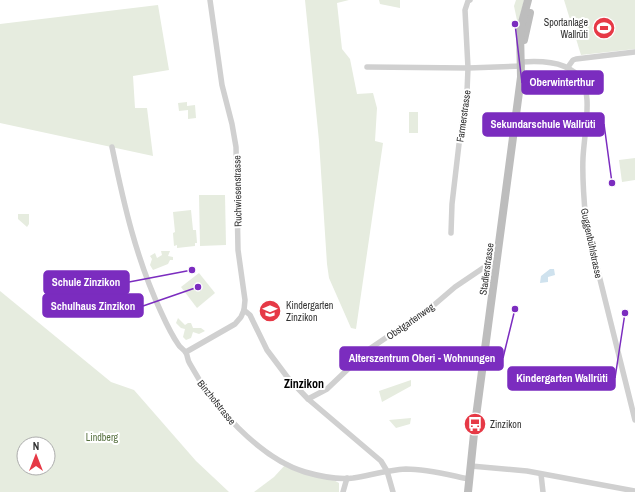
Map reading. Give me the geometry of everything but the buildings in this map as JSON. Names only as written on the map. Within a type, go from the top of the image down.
[{"type":"main road","name":"Stadlerstrasse","points":[[468,492],[522,64],[520,30],[528,0]]},
{"type":"main road","name":"Stadlerstrasse","points":[[521,49],[532,0]]},
{"type":"street","name":"Ruchwiesenstrasse","points":[[210,0],[222,85],[236,147],[238,250],[245,300],[244,310]]},
{"type":"street","name":"Farmerstrasse","points":[[451,233],[452,204],[467,92],[468,68],[465,10],[470,0]]},
{"type":"street","points":[[568,68],[576,58],[635,52]]},
{"type":"street","name":"Guggenbühlstrasse","points":[[367,67],[468,68],[552,62],[568,68],[582,81],[588,101],[583,160],[583,196],[586,223],[635,420]]},
{"type":"street","name":"Binzhofstrasse","points":[[112,147],[126,212],[145,273],[172,333],[179,346],[186,352],[188,362],[197,377],[223,412],[244,433],[265,451],[286,464],[305,472],[347,478],[408,469],[469,479]]},
{"type":"street","name":"Obstgartenweg","points":[[308,399],[327,389],[368,350],[434,305],[475,273],[492,262],[497,262]]},
{"type":"street","points":[[186,352],[234,324],[241,317],[244,310],[250,315],[267,350],[288,378],[308,399],[381,460],[387,471],[393,492]]},
{"type":"street","points":[[471,466],[542,474],[635,492]]},
{"type":"street","points":[[542,474],[543,492]]},
{"type":"street","points":[[343,492],[347,478]]},
{"type":"green space","points":[[305,0],[349,0],[337,3],[342,49],[350,59],[357,94],[373,93],[377,108],[375,141],[383,143],[356,329],[351,328],[329,278],[319,141]]},
{"type":"green space","points":[[379,0],[400,0],[400,8],[380,4]]},
{"type":"green space","points":[[516,0],[524,0],[518,25],[514,6]]},
{"type":"green space","name":"Sportanlage Wallrüti","points":[[564,0],[635,0],[635,49],[581,55]]},
{"type":"green space","points":[[158,5],[169,70],[133,76],[135,108],[147,108],[153,156],[0,123],[0,24]]},
{"type":"green space","points":[[187,102],[187,106],[195,105],[196,118],[188,119],[188,110],[179,111],[178,103]]},
{"type":"green space","points":[[409,112],[418,112],[418,133],[409,133]]},
{"type":"green space","points":[[635,158],[635,180],[622,182],[619,160]]},
{"type":"green space","points":[[199,195],[225,195],[226,245],[200,246]]},
{"type":"green space","points":[[191,210],[193,230],[196,230],[197,243],[195,243],[195,246],[177,248],[177,245],[174,246],[173,233],[175,232],[173,212]]},
{"type":"green space","points":[[18,214],[29,214],[29,224],[27,227],[18,219]]},
{"type":"green space","points":[[161,251],[170,251],[168,256],[173,257],[173,260],[170,260],[168,264],[153,270],[150,265],[152,259],[150,256],[155,253],[157,258],[162,255]]},
{"type":"green space","points":[[199,273],[215,293],[197,308],[181,287]]},
{"type":"green space","name":"Lindberg","points":[[0,291],[111,382],[134,390],[196,461],[229,492],[0,492]]},
{"type":"green space","points":[[178,318],[185,325],[191,323],[193,328],[201,328],[205,331],[199,334],[193,332],[191,338],[186,340],[183,337],[185,329],[181,328],[176,323]]},
{"type":"green space","points":[[411,380],[411,386],[382,402],[379,391]]},
{"type":"green space","points":[[411,418],[410,424],[396,428],[389,420]]},
{"type":"green space","points":[[286,464],[326,476],[339,483],[339,492],[254,492],[274,477]]},
{"type":"water","points":[[550,269],[554,269],[555,275],[548,277],[548,282],[540,283],[541,276]]},
{"type":"place","name":"Oberwinterthur","points":[[515,24]]},
{"type":"place","name":"Sportanlage Wallrüti","points":[[604,28]]},
{"type":"place","name":"Sekundarschule Wallrüti","points":[[612,183]]},
{"type":"place","name":"Schule Zinzikon","points":[[192,270]]},
{"type":"place","name":"Schulhaus Zinzikon","points":[[198,287]]},
{"type":"place","name":"Alterszentrum Oberi - Wohnungen","points":[[515,309]]},
{"type":"place","name":"Kindergarten Zinzikon","points":[[270,311]]},
{"type":"place","name":"Kindergarten Wallrüti","points":[[625,313]]},
{"type":"place","name":"Zinzikon","points":[[475,424]]},
{"type":"district","name":"Zinzikon","points":[[304,384]]}]
